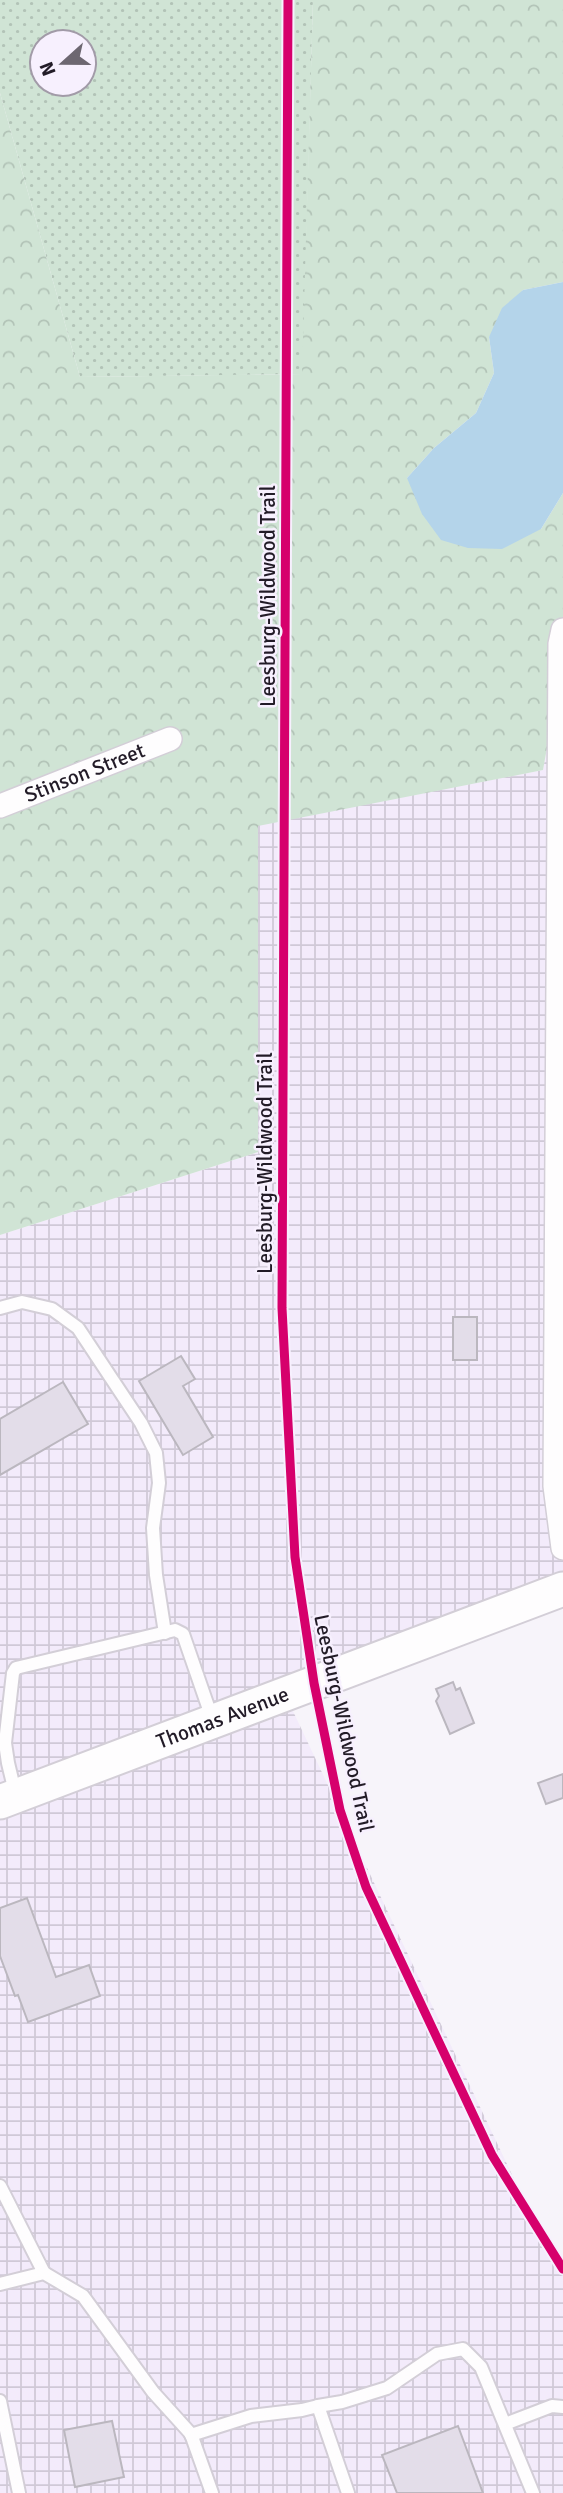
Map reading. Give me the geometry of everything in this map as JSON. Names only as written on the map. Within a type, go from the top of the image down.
[{"type":"street","points":[[563,630],[560,644],[555,1486],[563,1548]]},
{"type":"street","name":"Stinson Street","points":[[0,806],[170,739]]},
{"type":"street","name":"Thomas Avenue","points":[[8,1799],[563,1589]]},
{"type":"lane","points":[[0,1308],[22,1302],[52,1308],[78,1328],[141,1423],[156,1453],[159,1483],[153,1528],[165,1633]]},
{"type":"lane","points":[[8,1799],[5,1743],[13,1673],[16,1668],[175,1630],[183,1634],[213,1722]]},
{"type":"lane","points":[[0,2186],[44,2273],[83,2296],[153,2392],[191,2435],[212,2493]]},
{"type":"lane","points":[[0,2284],[44,2273]]},
{"type":"lane","points":[[191,2435],[251,2416],[342,2402],[387,2388],[438,2354],[463,2349],[481,2367],[533,2493]]},
{"type":"lane","points":[[0,2401],[19,2493]]},
{"type":"lane","points":[[318,2406],[348,2493]]},
{"type":"lane","points":[[505,2424],[552,2406],[563,2407]]},
{"type":"shaded area","points":[[563,660],[563,1577],[0,1791],[0,1235],[258,1152],[258,825],[543,770]]},
{"type":"shaded area","points":[[292,1709],[549,2253],[563,2276],[563,2493],[0,2493],[0,1814]]},
{"type":"green space","points":[[0,0],[313,0],[303,374],[80,377],[0,93]]},
{"type":"green space","points":[[313,0],[563,0],[563,282],[523,290],[489,337],[494,373],[476,413],[434,448],[407,478],[541,529],[563,493],[563,660],[543,770],[258,826],[258,1152],[0,1235],[0,93],[80,377],[302,374]]},
{"type":"water","points":[[563,282],[563,493],[541,529],[502,549],[468,548],[441,540],[422,514],[407,478],[434,448],[476,413],[494,373],[489,337],[502,308],[523,290]]},
{"type":"building","points":[[453,1317],[477,1317],[477,1360],[453,1360]]},
{"type":"building","points":[[181,1356],[195,1379],[183,1386],[213,1437],[183,1455],[139,1381]]},
{"type":"building","points":[[63,1382],[88,1424],[0,1475],[0,1419]]},
{"type":"building","points":[[453,1682],[456,1690],[460,1688],[474,1723],[450,1734],[436,1701],[439,1696],[436,1689]]},
{"type":"building","points":[[563,1774],[563,1798],[546,1804],[538,1783]]},
{"type":"building","points":[[27,1898],[56,1977],[89,1965],[100,1996],[28,2022],[0,1956],[0,1908]]},
{"type":"building","points":[[112,2421],[124,2477],[75,2487],[64,2430]]},
{"type":"building","points":[[458,2426],[483,2493],[397,2493],[382,2455]]},
{"type":"cycle path","name":"Leesburg-Wildwood Trail","points":[[288,0],[282,1308],[295,1557],[314,1683],[340,1810],[366,1887],[492,2155],[563,2269]]}]
